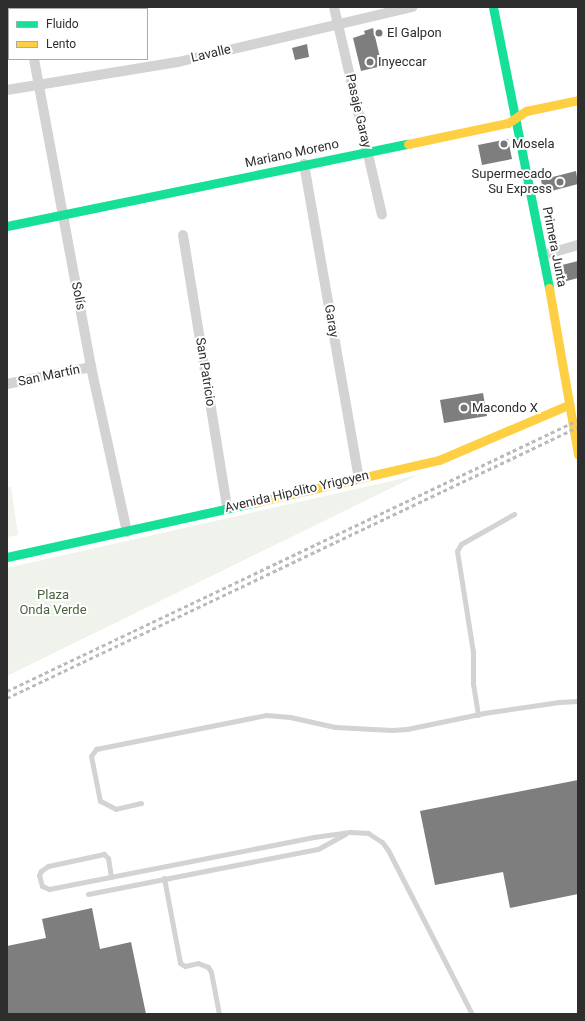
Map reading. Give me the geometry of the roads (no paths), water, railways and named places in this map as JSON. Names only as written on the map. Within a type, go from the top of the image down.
[{"type":"street","name":"Pasaje Garay","points":[[334,7],[382,215]]},
{"type":"street","name":"Lavalle","points":[[7,90],[178,62],[413,7]]},
{"type":"street","name":"Primera Junta","points":[[493,7],[574,402],[573,422],[577,438],[578,454]]},
{"type":"street","name":"Solís","points":[[34,60],[92,367],[127,532]]},
{"type":"street","name":"Mariano Moreno","points":[[7,226],[508,123],[526,111],[578,100]]},
{"type":"street","name":"Garay","points":[[304,164],[359,478]]},
{"type":"street","name":"San Patricio","points":[[183,235],[227,508]]},
{"type":"street","points":[[543,255],[578,244]]},
{"type":"street","name":"San Martín","points":[[7,384],[92,367]]},
{"type":"street","name":"Avenida Hipólito Yrigoyen","points":[[7,557],[127,532],[449,457],[574,402]]},
{"type":"lane","points":[[478,715],[473,684],[473,652],[457,551],[461,544],[514,514]]},
{"type":"lane","points":[[141,803],[116,809],[100,801],[91,756],[96,749],[266,715],[290,717],[335,727],[381,730],[407,729],[478,715],[559,702],[578,701]]},
{"type":"lane","points":[[111,877],[108,858],[104,854],[48,866],[41,870],[39,875],[42,886],[49,889],[111,877],[314,837],[350,832],[368,833],[382,842],[388,850],[472,1014]]},
{"type":"lane","points":[[88,894],[318,849],[350,832]]},
{"type":"lane","points":[[164,878],[180,962],[185,966],[198,964],[208,967],[211,972],[218,1014]]},
{"type":"railway","points":[[7,691],[578,420]]},
{"type":"railway","points":[[7,698],[578,427]]},
{"type":"place","name":"El Galpon","points":[[379,33]]},
{"type":"place","name":"Inyeccar","points":[[370,62]]},
{"type":"place","name":"Mosela","points":[[504,144]]},
{"type":"place","name":"Supermecado Su Express","points":[[560,182]]},
{"type":"place","name":"Macondo X","points":[[464,408]]},
{"type":"park label","name":"Plaza Onda Verde","points":[[53,604]]}]
